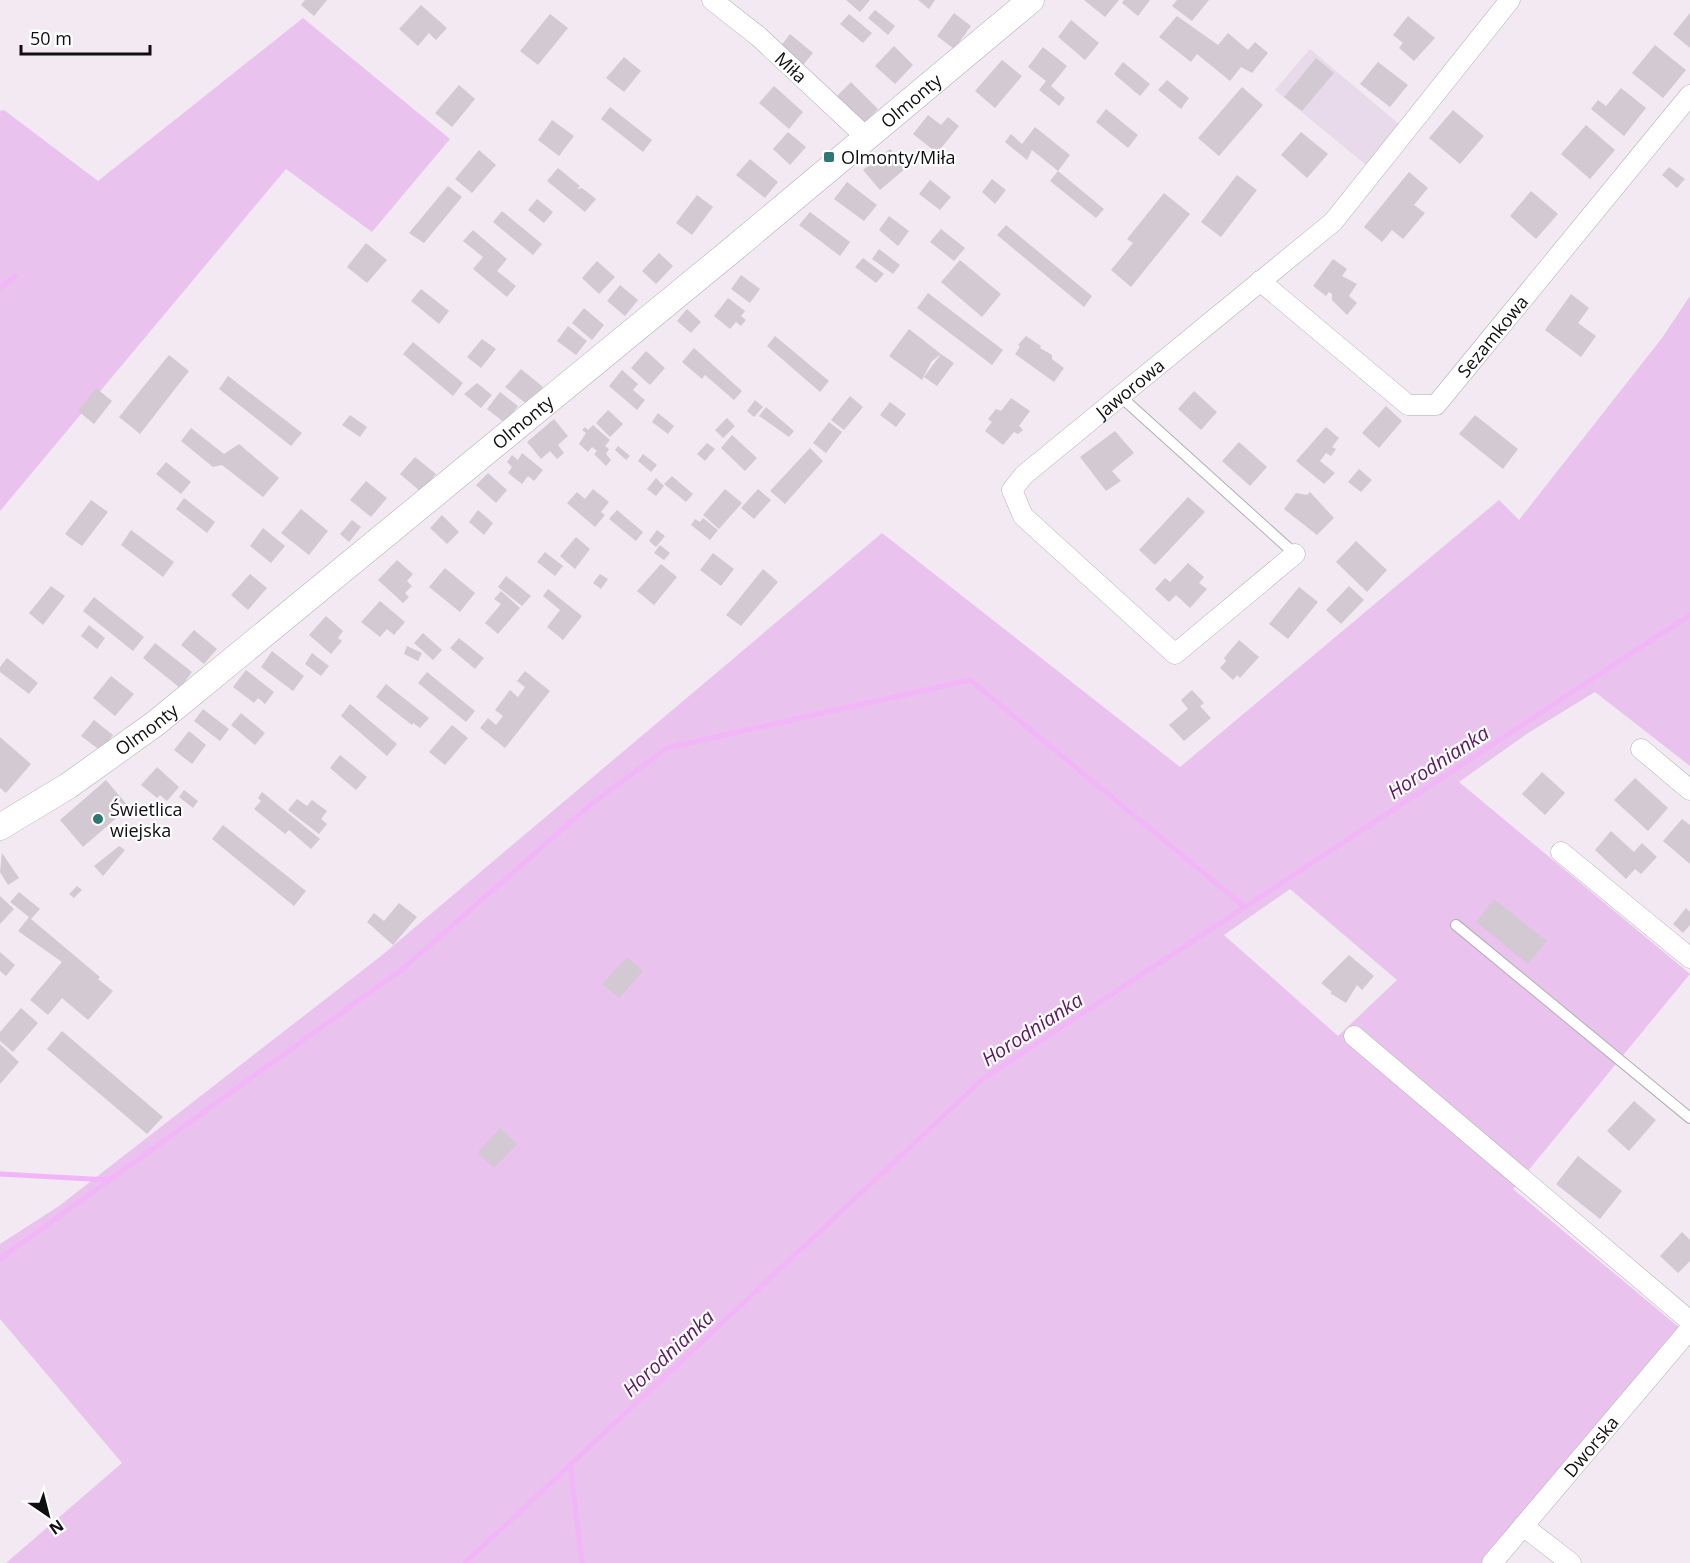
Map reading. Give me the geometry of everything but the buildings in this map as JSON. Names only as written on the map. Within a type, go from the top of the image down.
[{"type":"street","name":"Miła","points":[[712,0],[758,36],[867,138]]},
{"type":"street","name":"Olmonty","points":[[1,825],[68,786],[156,723],[867,138],[1031,0]]},
{"type":"street","name":"Jaworowa","points":[[1295,554],[1175,654],[1023,516],[1012,490],[1024,475],[1333,222],[1510,0]]},
{"type":"street","name":"Sezamkowa","points":[[1260,281],[1408,405],[1436,405],[1690,95]]},
{"type":"street","points":[[1641,749],[1690,790]]},
{"type":"street","points":[[1561,852],[1690,958]]},
{"type":"street","points":[[1354,1036],[1690,1321]]},
{"type":"street","name":"Dworska","points":[[1492,1563],[1690,1329]]},
{"type":"street","points":[[1523,1526],[1571,1563]]},
{"type":"lane","points":[[1120,396],[1295,554]]},
{"type":"lane","points":[[1456,925],[1690,1118]]},
{"type":"shaded area","points":[[303,18],[450,139],[372,232],[286,169],[0,511],[0,111],[4,110],[98,181]]},
{"type":"shaded area","points":[[1310,49],[1400,125],[1366,165],[1275,90]]},
{"type":"shaded area","points":[[1690,296],[1690,766],[1595,692],[1528,733],[1459,782],[1690,974],[1513,1189],[1681,1329],[1481,1563],[6,1563],[122,1463],[0,1319],[0,1244],[59,1206],[381,956],[882,533],[1180,767],[1499,500],[1519,520],[1662,338]],"holes":[[[1290,889],[1397,980],[1338,1036],[1224,935]]]},
{"type":"waterway","points":[[0,288],[15,276]]},
{"type":"waterway","name":"Horodnianka","points":[[465,1563],[984,1078],[1690,615]]},
{"type":"waterway","points":[[0,1259],[405,967],[590,805],[667,748],[970,680],[1245,907]]},
{"type":"waterway","points":[[0,1174],[109,1180]]},
{"type":"waterway","points":[[570,1464],[582,1563]]},
{"type":"place","name":"Olmonty/Miła","points":[[829,157]]},
{"type":"place","name":"Świetlica wiejska","points":[[98,819]]}]
